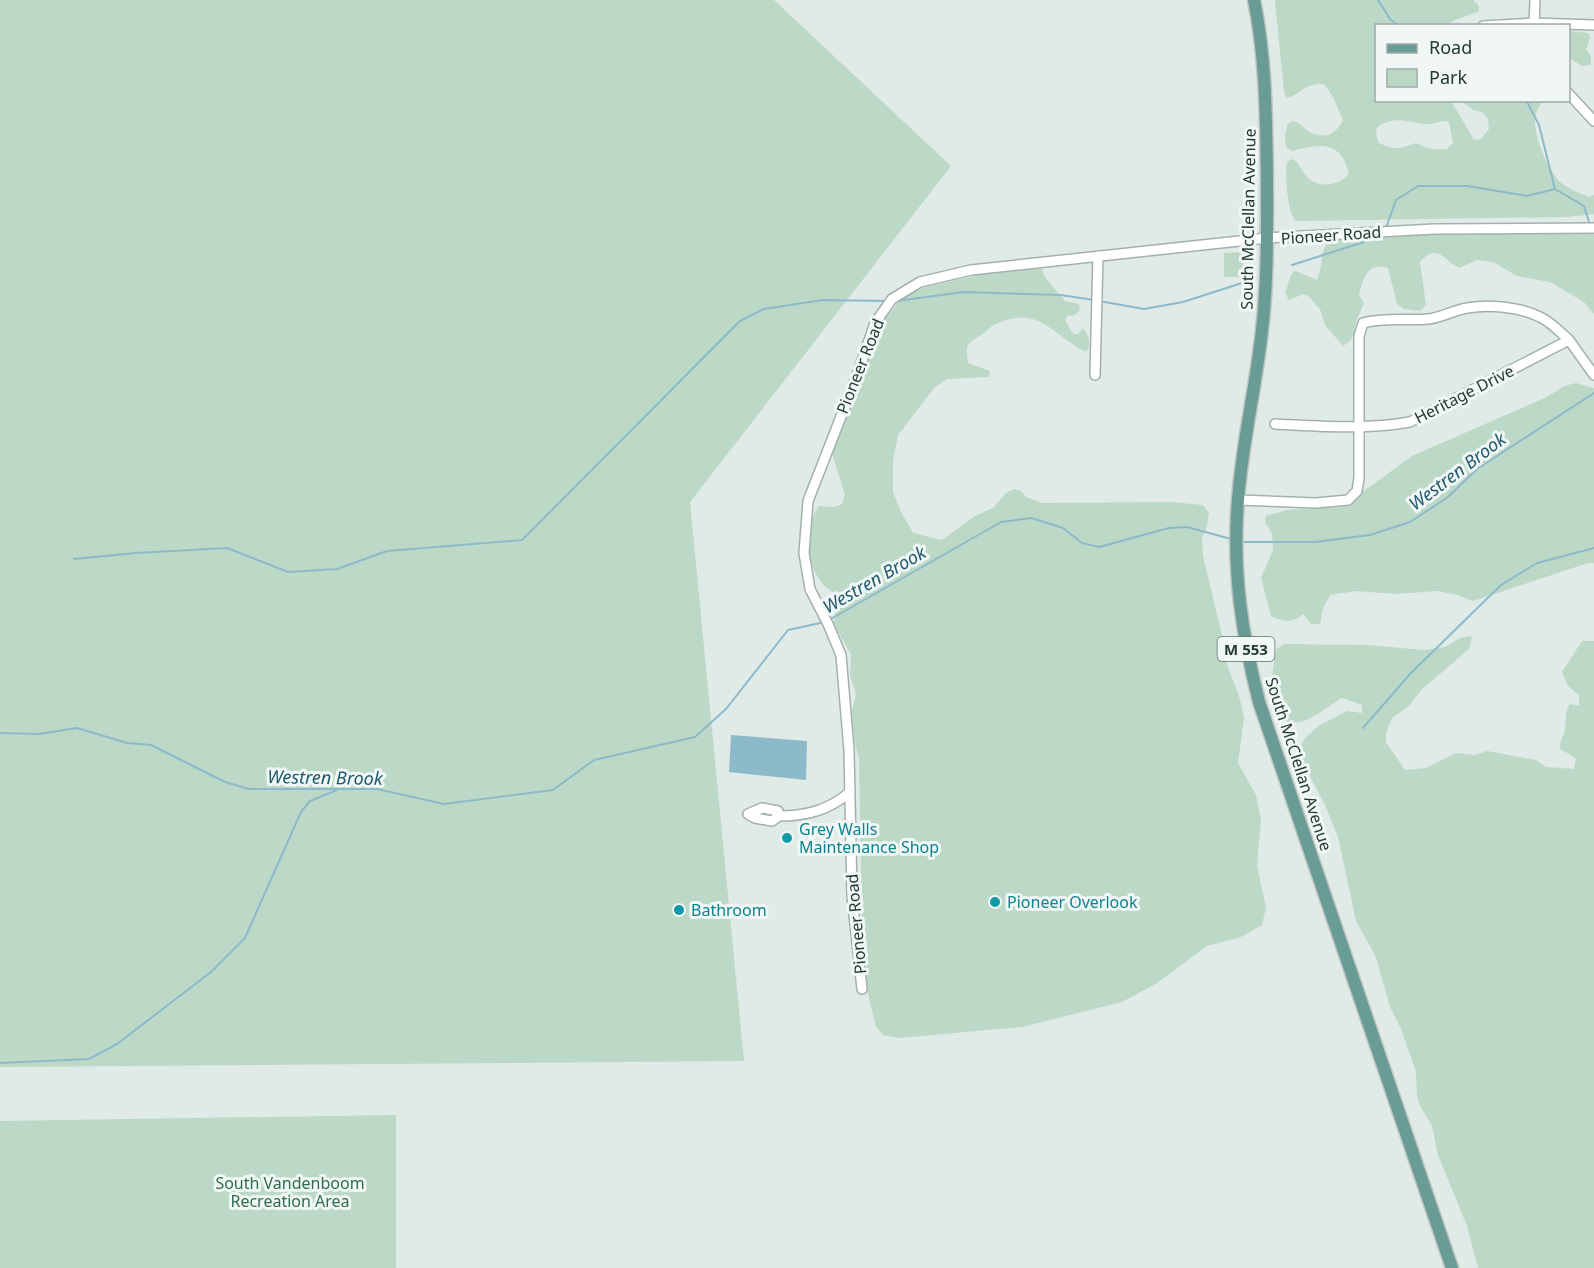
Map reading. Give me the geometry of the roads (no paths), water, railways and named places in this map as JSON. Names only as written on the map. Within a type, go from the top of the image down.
[{"type":"main road","name":"South McClellan Avenue","points":[[1254,0],[1260,31],[1266,95],[1267,238],[1262,330],[1238,500],[1237,585],[1243,634],[1259,702],[1452,1268]]},
{"type":"street","points":[[1534,24],[1535,0]]},
{"type":"street","points":[[1570,25],[1594,25]]},
{"type":"street","points":[[1570,94],[1594,121]]},
{"type":"street","name":"Pioneer Road","points":[[862,989],[852,896],[849,750],[841,655],[810,589],[804,553],[808,501],[875,323],[892,299],[920,282],[971,270],[1267,238],[1414,230],[1594,228]]},
{"type":"street","points":[[1095,375],[1098,256]]},
{"type":"street","points":[[1238,500],[1316,503],[1348,500],[1357,491],[1359,478],[1359,336],[1363,323],[1377,319],[1430,319],[1468,308],[1491,306],[1516,310],[1540,316],[1557,328],[1569,340],[1594,375]]},
{"type":"street","name":"Heritage Drive","points":[[1275,424],[1385,427],[1410,422],[1569,340]]},
{"type":"street","points":[[779,816],[802,816],[823,810],[850,792]]},
{"type":"water","points":[[731,735],[807,741],[806,780],[729,772]]},
{"type":"waterway","points":[[1378,0],[1390,19],[1396,24]]},
{"type":"waterway","points":[[1527,102],[1539,125],[1555,189],[1584,206],[1590,225]]},
{"type":"waterway","points":[[1386,228],[1396,200],[1418,186],[1467,186],[1527,196],[1555,189]]},
{"type":"waterway","points":[[1292,265],[1364,242],[1372,237]]},
{"type":"waterway","points":[[1099,301],[1144,309],[1183,302],[1242,283]]},
{"type":"waterway","points":[[897,301],[963,292],[1060,295],[1094,300]]},
{"type":"waterway","points":[[74,559],[227,548],[288,572],[337,569],[387,551],[522,540],[740,321],[764,309],[823,300],[888,301]]},
{"type":"waterway","name":"Westren Brook","points":[[1242,542],[1315,542],[1370,535],[1410,522],[1448,497],[1477,469],[1594,393]]},
{"type":"waterway","name":"Westren Brook","points":[[829,620],[1001,522],[1031,518],[1063,528],[1082,543],[1099,547],[1169,528],[1187,527],[1231,539]]},
{"type":"waterway","points":[[1363,728],[1411,673],[1501,585],[1537,563],[1594,548]]},
{"type":"waterway","name":"Westren Brook","points":[[0,733],[39,734],[77,728],[127,743],[151,745],[225,782],[249,789],[377,789],[444,804],[553,790],[594,760],[695,737],[726,709],[788,630],[825,622]]},
{"type":"waterway","points":[[0,1063],[89,1059],[117,1044],[211,972],[245,938],[301,812],[310,801],[337,790]]},
{"type":"place","name":"Grey Walls Maintenance Shop","points":[[787,838]]},
{"type":"place","name":"Pioneer Overlook","points":[[995,902]]},
{"type":"place","name":"Bathroom","points":[[679,910]]},
{"type":"park label","name":"South Vandenboom Recreation Area","points":[[290,1192]]}]
